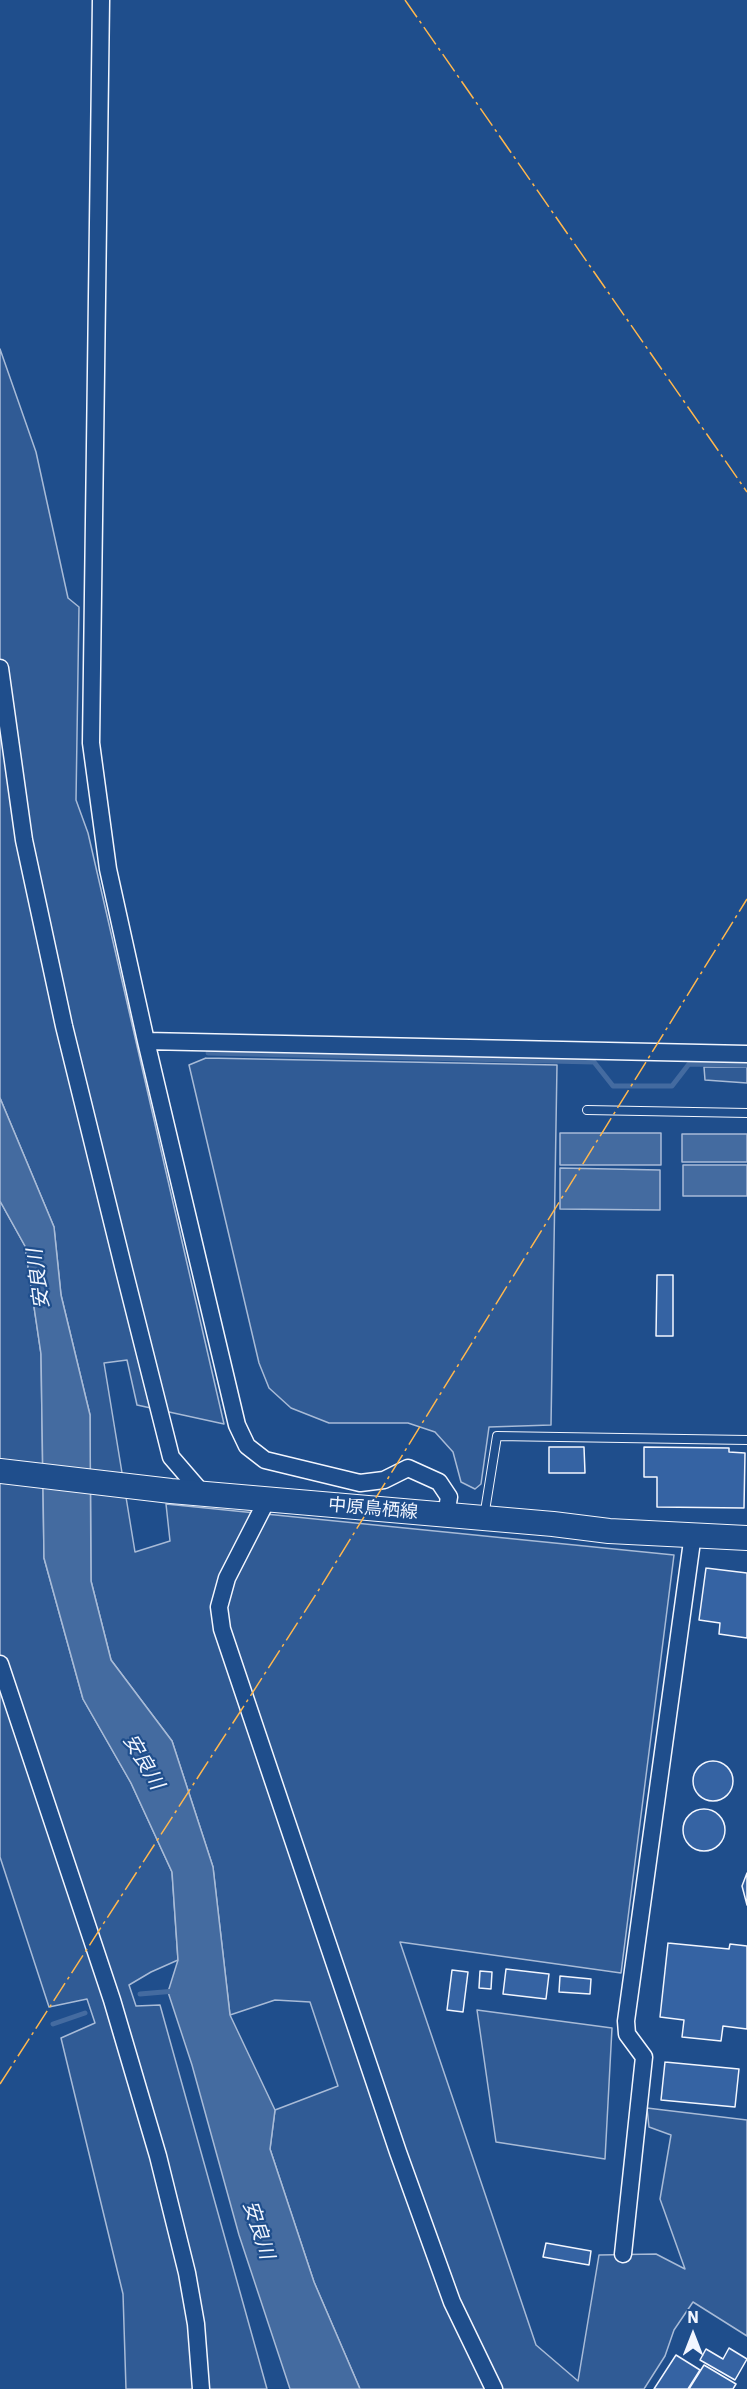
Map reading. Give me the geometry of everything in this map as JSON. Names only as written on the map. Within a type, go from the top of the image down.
[{"type":"main road","name":"中原鳥栖線","points":[[0,1471],[171,1491],[609,1531],[747,1538]]},
{"type":"street","points":[[101,0],[91,743],[108,868],[146,1041],[237,1425],[247,1446],[265,1460],[360,1483],[384,1480],[408,1468],[439,1482],[449,1497],[446,1515]]},
{"type":"street","points":[[0,668],[24,840],[64,1026],[171,1457],[203,1494]]},
{"type":"street","points":[[146,1041],[747,1054]]},
{"type":"street","points":[[267,1500],[227,1578],[219,1607],[222,1629],[402,2163],[452,2302],[494,2389]]},
{"type":"street","points":[[623,2254],[644,2057],[627,2034],[626,2021],[693,1534]]},
{"type":"street","points":[[0,1664],[112,2000],[158,2156],[190,2294],[200,2360],[201,2389]]},
{"type":"lane","points":[[587,1110],[747,1113]]},
{"type":"lane","points":[[484,1519],[497,1436],[747,1440]]},
{"type":"shaded area","points":[[0,349],[36,452],[68,598],[79,607],[76,800],[88,833],[224,1424],[137,1405],[127,1360],[104,1363],[135,1552],[170,1541],[166,1504],[674,1555],[621,1973],[400,1942],[536,2345],[578,2381],[599,2255],[656,2254],[685,2269],[660,2199],[671,2135],[649,2127],[647,2108],[747,2120],[747,2336],[693,2302],[674,2330],[665,2356],[644,2389],[360,2389],[314,2282],[270,2149],[275,2110],[338,2086],[310,2002],[275,2000],[230,2015],[213,1867],[172,1741],[111,1660],[91,1581],[90,1415],[61,1295],[54,1227],[0,1098]]},
{"type":"shaded area","points":[[206,1058],[557,1065],[551,1425],[489,1427],[481,1484],[475,1489],[461,1482],[453,1452],[435,1432],[408,1423],[329,1423],[291,1408],[269,1388],[259,1363],[189,1065]]},
{"type":"shaded area","points":[[704,1067],[747,1067],[747,1083],[705,1080]]},
{"type":"shaded area","points":[[0,1201],[25,1246],[41,1354],[44,1558],[83,1699],[131,1783],[172,1872],[178,1960],[129,1985],[136,2006],[160,2005],[267,2389],[126,2389],[123,2294],[61,2038],[95,2023],[87,1999],[49,2007],[0,1857]]},
{"type":"shaded area","points":[[477,2010],[612,2028],[605,2159],[496,2142]]},
{"type":"water","name":"安良川","points":[[0,1098],[54,1227],[61,1295],[90,1415],[91,1581],[111,1660],[172,1741],[213,1867],[230,2015],[275,2110],[270,2149],[314,2282],[360,2389],[290,2389],[239,2235],[192,2065],[168,1992],[178,1960],[172,1872],[131,1783],[83,1699],[44,1558],[41,1354],[25,1246],[0,1201]]},
{"type":"water","points":[[560,1133],[661,1133],[661,1165],[560,1165]]},
{"type":"water","points":[[682,1134],[747,1134],[747,1162],[682,1162]]},
{"type":"water","points":[[683,1165],[747,1165],[747,1196],[683,1196]]},
{"type":"water","points":[[560,1168],[660,1170],[660,1210],[560,1209]]},
{"type":"building","points":[[657,1275],[673,1275],[673,1336],[656,1336]]},
{"type":"building","points":[[549,1447],[584,1447],[585,1473],[549,1473]]},
{"type":"building","points":[[644,1447],[729,1448],[729,1452],[745,1453],[744,1508],[657,1507],[657,1477],[644,1477]]},
{"type":"building","points":[[706,1568],[747,1573],[747,1638],[719,1634],[720,1623],[699,1620]]},
{"type":"building","points":[[713,1761],[727,1767],[733,1781],[727,1795],[713,1801],[699,1795],[693,1781],[699,1767]]},
{"type":"building","points":[[704,1809],[719,1815],[725,1830],[719,1845],[704,1851],[689,1845],[683,1830],[689,1815]]},
{"type":"building","points":[[747,1873],[747,1905],[742,1886]]},
{"type":"building","points":[[668,1943],[729,1949],[730,1944],[747,1946],[747,2029],[723,2026],[721,2041],[682,2037],[684,2020],[660,2017]]},
{"type":"building","points":[[506,1969],[549,1974],[546,1999],[503,1994]]},
{"type":"building","points":[[452,1970],[468,1972],[463,2012],[447,2010]]},
{"type":"building","points":[[480,1971],[492,1972],[491,1989],[479,1988]]},
{"type":"building","points":[[560,1976],[591,1979],[590,1994],[559,1992]]},
{"type":"building","points":[[665,2062],[739,2069],[735,2107],[661,2100]]},
{"type":"building","points":[[546,2243],[591,2251],[589,2265],[543,2257]]},
{"type":"building","points":[[729,2348],[747,2359],[735,2380],[700,2360],[706,2349],[723,2359]]},
{"type":"building","points":[[676,2355],[700,2370],[688,2389],[654,2389]]},
{"type":"building","points":[[704,2365],[736,2384],[733,2389],[689,2389]]},
{"type":"waterway","points":[[208,1053],[594,1062],[613,1086],[672,1086],[689,1064],[747,1065]]},
{"type":"waterway","points":[[140,1994],[175,1991]]},
{"type":"waterway","points":[[53,2024],[85,2013]]},
{"type":"power","points":[[405,0],[747,492]]},
{"type":"power","points":[[0,2084],[320,1588],[747,899]]}]
